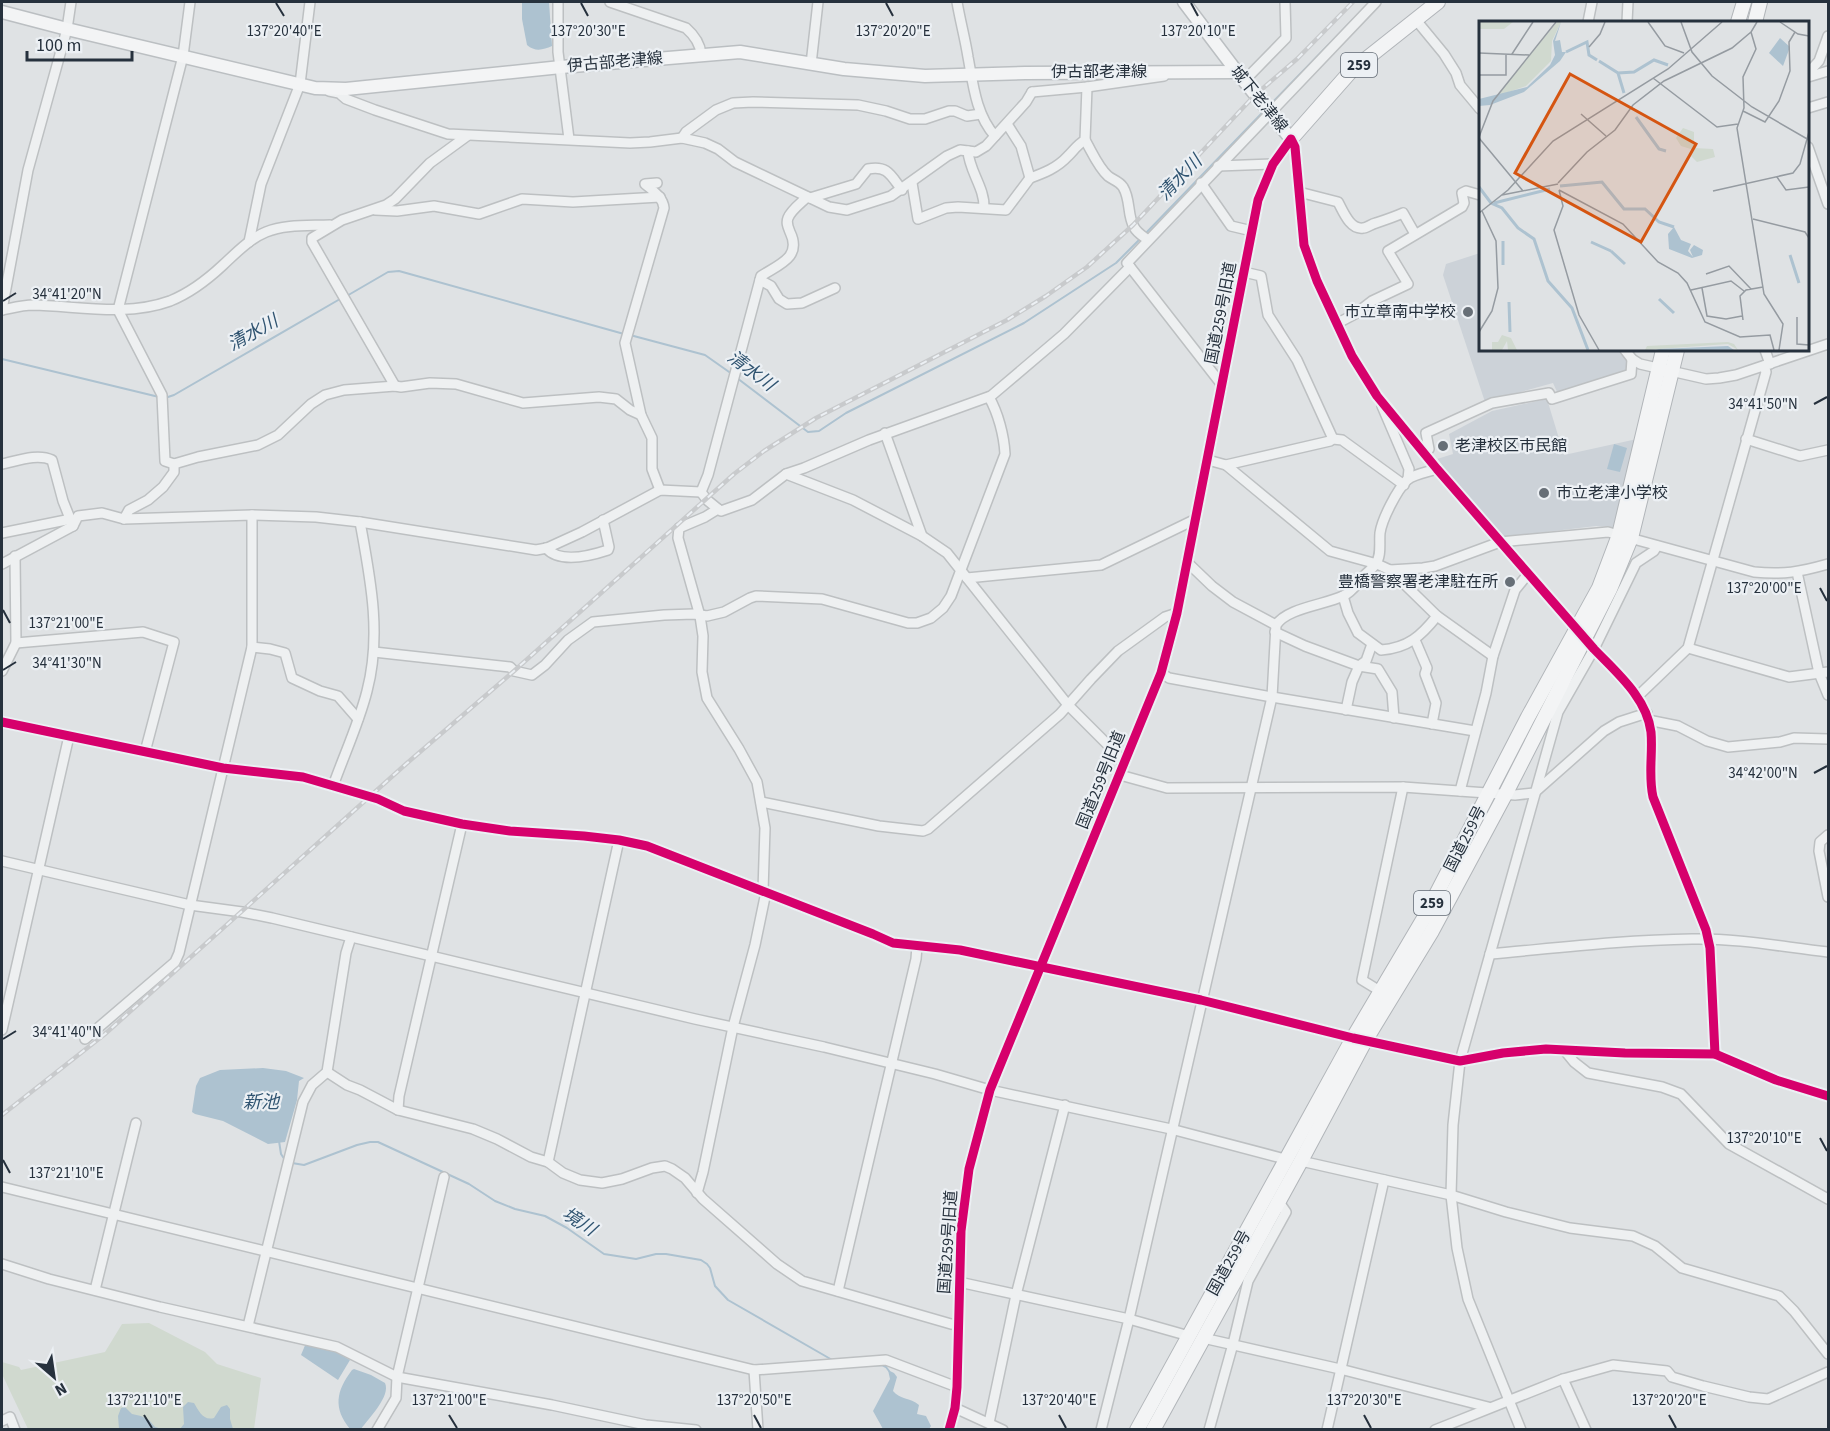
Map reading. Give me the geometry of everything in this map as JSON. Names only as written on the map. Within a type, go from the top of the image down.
[{"type":"highway","name":"259","points":[[1291,140],[1351,72],[1438,2]]},
{"type":"highway","points":[[1738,21],[1744,2]]},
{"type":"highway","points":[[1755,21],[1760,2]]},
{"type":"highway","name":"国道259号","points":[[1153,1430],[1301,1161],[1380,992],[1424,918],[1625,536],[1663,351]]},
{"type":"highway","name":"国道259号","points":[[1137,1430],[1285,1160],[1359,1040],[1432,931],[1611,589],[1677,351]]},
{"type":"main road","name":"城下老津線","points":[[1184,2],[1291,140]]},
{"type":"main road","name":"伊古部老津線","points":[[2,12],[315,88],[346,88],[740,52],[844,69],[925,76],[1172,72],[1240,77]]},
{"type":"street","points":[[71,2],[67,29],[28,170],[2,310],[31,305],[118,309],[152,306],[185,294],[203,283],[249,242],[268,231],[297,226],[332,225]]},
{"type":"street","points":[[190,2],[183,56],[118,309],[162,398],[165,461],[174,464],[258,445],[278,435],[311,404],[325,395],[344,390],[430,383],[456,384],[523,403],[598,397],[616,399],[641,415]]},
{"type":"street","points":[[249,242],[261,184],[300,84],[310,2]]},
{"type":"street","points":[[558,2],[558,51],[569,139]]},
{"type":"street","points":[[610,2],[686,28],[700,47],[701,54]]},
{"type":"street","points":[[811,64],[819,2]]},
{"type":"street","points":[[957,2],[971,76],[981,114],[987,127],[995,136]]},
{"type":"street","points":[[1240,77],[1286,38],[1285,2]]},
{"type":"street","points":[[1222,385],[1127,263],[1144,237],[1218,166],[1267,108],[1376,2]]},
{"type":"street","points":[[1588,21],[1592,2]]},
{"type":"street","points":[[1627,21],[1628,2]]},
{"type":"street","points":[[1416,20],[1444,54],[1456,73],[1460,85],[1479,108]]},
{"type":"street","points":[[1809,72],[1819,61],[1828,36]]},
{"type":"street","points":[[1809,77],[1828,71]]},
{"type":"street","points":[[1032,92],[1162,77],[1172,72]]},
{"type":"street","points":[[1025,73],[1025,79],[1032,92]]},
{"type":"street","points":[[1087,87],[1085,140],[1108,176],[1121,183],[1128,196],[1131,219],[1136,230],[1144,237]]},
{"type":"street","points":[[315,88],[339,93],[346,99],[375,110],[448,134],[630,143],[682,138],[705,143],[718,149],[735,162],[808,198],[829,207],[847,210],[891,196],[947,156],[960,150],[976,152],[986,146],[1026,102],[1032,92]]},
{"type":"street","points":[[1809,108],[1828,102]]},
{"type":"street","points":[[682,138],[686,132],[716,110],[733,103],[858,105],[910,119],[925,119],[949,111],[956,111],[967,116],[981,114]]},
{"type":"street","points":[[1007,124],[1020,146],[1030,178]]},
{"type":"street","points":[[395,386],[312,242],[314,236],[332,225],[386,205],[395,199],[430,163],[467,136]]},
{"type":"street","points":[[912,183],[918,219],[946,208],[1006,210],[1030,178],[1047,172],[1067,158],[1076,146],[1085,140]]},
{"type":"street","points":[[1291,140],[1295,147],[1304,245],[1317,281],[1352,356],[1377,396],[1437,470],[1573,625]]},
{"type":"street","name":"国道259号旧道","points":[[949,1430],[955,1408],[957,1387],[961,1231],[969,1169],[990,1090],[1161,673],[1178,613],[1258,200],[1274,164],[1291,140]]},
{"type":"street","points":[[1809,150],[1828,204]]},
{"type":"street","points":[[968,152],[968,160],[984,200],[984,208]]},
{"type":"street","points":[[1218,166],[1274,164]]},
{"type":"street","points":[[701,492],[708,475],[761,276],[789,258],[794,250],[794,240],[787,224],[789,216],[808,198],[856,184],[868,169],[878,167],[887,171],[902,190]]},
{"type":"street","points":[[657,183],[645,184],[660,197],[664,208],[625,343],[641,415],[652,438],[652,469],[660,490]]},
{"type":"street","points":[[1201,183],[1231,226],[1252,231]]},
{"type":"street","points":[[1338,323],[1372,301],[1408,284],[1388,251],[1462,207],[1464,203],[1462,193],[1466,191],[1479,195]]},
{"type":"street","points":[[1299,192],[1338,202],[1352,225],[1358,228],[1365,228],[1402,213],[1415,234]]},
{"type":"street","points":[[373,209],[382,212],[434,206],[479,214],[522,200],[573,202],[660,197]]},
{"type":"street","points":[[697,1192],[764,892],[765,828],[757,782],[707,698],[702,672],[703,636],[700,616],[678,538],[679,528],[705,518],[718,510],[721,511],[752,500],[786,474],[885,433],[989,397],[1064,334],[1130,267]]},
{"type":"street","points":[[1244,272],[1261,276],[1268,315],[1297,360],[1333,439]]},
{"type":"street","points":[[760,279],[771,286],[779,299],[787,304],[802,303],[835,288]]},
{"type":"street","points":[[1809,351],[1828,344]]},
{"type":"street","points":[[1626,351],[1640,364],[1706,379],[1736,375],[1808,351]]},
{"type":"street","points":[[1638,697],[1688,648],[1766,372],[1765,351]]},
{"type":"street","points":[[1425,454],[1429,449],[1426,433],[1492,402],[1549,393],[1552,399],[1631,374],[1632,359]]},
{"type":"street","points":[[1101,1430],[1129,1319],[1272,697],[1275,628],[1278,621],[1289,615],[1343,596],[1354,589],[1362,577],[1377,564],[1381,530],[1386,512],[1406,482],[1408,469],[1377,396]]},
{"type":"street","points":[[374,652],[510,666],[514,670],[532,675],[545,665],[568,640],[593,622],[664,615],[706,616],[724,612],[750,598],[822,599],[908,623],[917,623],[931,618],[943,608],[951,596],[1005,454],[1005,444],[994,405],[989,397]]},
{"type":"street","points":[[885,433],[922,536]]},
{"type":"street","points":[[1226,465],[1333,439],[1341,440],[1406,482]]},
{"type":"street","points":[[1746,439],[1800,456],[1828,450]]},
{"type":"street","points":[[2,464],[30,458],[46,457],[52,460],[63,501],[72,522]]},
{"type":"street","points":[[1208,460],[1226,465],[1330,551],[1390,570],[1437,616],[1493,656]]},
{"type":"street","points":[[124,519],[129,510],[148,500],[163,487],[174,472],[174,464]]},
{"type":"street","points":[[1406,482],[1437,470]]},
{"type":"street","points":[[786,474],[853,500],[922,536],[947,553],[1068,705],[1115,752],[1124,765]]},
{"type":"street","points":[[2,564],[72,522],[78,516],[102,513],[124,519],[252,515],[316,517],[536,550],[582,532],[660,490],[701,492]]},
{"type":"street","points":[[701,492],[706,500],[718,510]]},
{"type":"street","points":[[85,1039],[175,962],[179,954],[252,647],[252,515]]},
{"type":"street","points":[[967,578],[1101,565],[1196,519]]},
{"type":"street","points":[[546,548],[550,552],[574,558],[608,550],[603,520]]},
{"type":"street","points":[[2,533],[72,522]]},
{"type":"street","points":[[333,786],[368,688],[374,652],[375,625],[371,579],[360,522]]},
{"type":"street","points":[[1390,570],[1435,566],[1500,542],[1608,532],[1754,572],[1776,574],[1797,572],[1828,564]]},
{"type":"street","points":[[1521,1430],[1468,1299],[1457,1248],[1451,1195],[1453,1125],[1460,1062],[1558,712],[1636,563],[1654,551],[1657,546]]},
{"type":"street","points":[[2,671],[16,643],[15,556]]},
{"type":"street","points":[[1188,562],[1212,586],[1233,602],[1305,646],[1359,666],[1378,669],[1392,692],[1394,718]]},
{"type":"street","points":[[1797,572],[1828,695]]},
{"type":"street","points":[[1460,791],[1486,693],[1493,656],[1515,590],[1528,574]]},
{"type":"street","points":[[1343,596],[1358,633],[1381,650],[1415,640],[1437,616]]},
{"type":"street","points":[[761,802],[879,826],[923,831],[928,829],[1052,722],[1118,651],[1165,616],[1178,613]]},
{"type":"street","points":[[16,643],[143,632],[174,642],[145,752]]},
{"type":"street","points":[[1415,640],[1427,668],[1425,674],[1436,703],[1432,724]]},
{"type":"street","points":[[1346,710],[1352,682],[1359,666],[1366,661],[1372,644]]},
{"type":"street","points":[[252,647],[285,653],[292,678],[320,691],[338,696],[358,718]]},
{"type":"street","points":[[1592,647],[1638,697],[1646,709],[1651,733],[1650,778],[1653,797],[1700,914],[1708,940],[1715,1054]]},
{"type":"street","points":[[1688,648],[1789,677],[1824,673]]},
{"type":"street","points":[[1161,673],[1169,678],[1475,731]]},
{"type":"street","points":[[1120,775],[1167,788],[1403,787],[1505,795],[1534,793],[1604,731],[1619,722],[1648,716],[1678,726],[1707,741],[1728,747],[1780,742],[1794,738],[1828,739]]},
{"type":"street","points":[[2,722],[223,768],[303,777],[378,799],[404,811],[462,824],[510,831],[619,840],[647,846],[894,943],[960,951],[1040,966],[1201,1000],[1359,1040],[1460,1062],[1503,1053],[1546,1049],[1715,1054],[1776,1080],[1828,1096]]},
{"type":"street","points":[[2,1030],[69,736]]},
{"type":"street","points":[[1380,992],[1362,980],[1403,787]]},
{"type":"street","points":[[398,1110],[399,1096],[462,824]]},
{"type":"street","points":[[1828,835],[1820,842],[1819,851],[1828,897]]},
{"type":"street","points":[[548,1162],[619,840]]},
{"type":"street","points":[[2,861],[190,905],[242,912],[351,937],[892,1064],[990,1090],[1172,1129],[1285,1160]]},
{"type":"street","points":[[248,1326],[303,1102],[312,1085],[327,1072],[346,953],[351,937]]},
{"type":"street","points":[[1490,954],[1602,944],[1708,940],[1828,952]]},
{"type":"street","points":[[838,1291],[892,1064],[917,946]]},
{"type":"street","points":[[1565,1051],[1588,1073],[1662,1087],[1681,1094],[1729,1144],[1828,1199]]},
{"type":"street","points":[[327,1072],[347,1085],[398,1110],[473,1129],[531,1157],[548,1162],[571,1177],[588,1182],[602,1184],[665,1166],[685,1178],[697,1192],[777,1264],[802,1281],[959,1325]]},
{"type":"street","points":[[989,1423],[1016,1295],[1065,1105]]},
{"type":"street","points":[[95,1290],[136,1123]]},
{"type":"street","points":[[1301,1161],[1451,1195],[1570,1228],[1633,1236],[1656,1246],[1682,1268],[1779,1296],[1828,1354]]},
{"type":"street","points":[[377,1430],[396,1398],[397,1377],[444,1178]]},
{"type":"street","points":[[1327,1430],[1384,1180]]},
{"type":"street","points":[[2,1187],[754,1370],[886,1360],[957,1387]]},
{"type":"street","points":[[1209,1430],[1248,1281],[1286,1212],[1279,1202]]},
{"type":"street","points":[[2,1264],[49,1279],[160,1307],[337,1347],[397,1377],[552,1404],[646,1425],[696,1430]]},
{"type":"street","points":[[959,1282],[1129,1319],[1189,1336]]},
{"type":"street","points":[[1203,1338],[1340,1369],[1488,1407]]},
{"type":"street","points":[[1435,1430],[1563,1379],[1613,1365],[1667,1371],[1672,1377],[1693,1383],[1749,1397],[1768,1399],[1828,1372]]},
{"type":"street","points":[[754,1370],[758,1430]]},
{"type":"street","points":[[1563,1379],[1586,1430]]},
{"type":"street","points":[[955,1408],[1003,1430]]},
{"type":"street","points":[[2,1421],[10,1418],[15,1430]]},
{"type":"shaded area","name":"市立章南中学校","points":[[1479,253],[1479,351],[1620,351],[1628,360],[1627,371],[1558,394],[1553,383],[1485,402],[1443,275],[1446,264]]},
{"type":"shaded area","name":"市立老津小学校","points":[[1547,399],[1564,455],[1637,439],[1613,527],[1596,526],[1502,537],[1437,459],[1453,454],[1449,434],[1492,411]]},
{"type":"shaded area","points":[[149,1323],[205,1352],[217,1364],[261,1378],[254,1429],[28,1429],[2,1374],[2,1362],[19,1367],[21,1370],[105,1352],[122,1324]]},
{"type":"water","points":[[522,2],[549,2],[552,46],[539,50],[527,45],[522,19]]},
{"type":"water","points":[[1614,444],[1627,448],[1620,472],[1607,469]]},
{"type":"water","name":"新池","points":[[263,1068],[286,1071],[304,1078],[299,1081],[297,1100],[285,1142],[268,1144],[223,1121],[192,1112],[196,1086],[200,1078],[220,1070]]},
{"type":"water","points":[[306,1343],[329,1348],[350,1360],[338,1380],[301,1355]]},
{"type":"water","points":[[354,1369],[385,1383],[386,1388],[378,1407],[361,1429],[350,1429],[339,1407],[340,1392]]},
{"type":"water","points":[[888,1370],[897,1377],[893,1391],[919,1405],[917,1414],[926,1416],[931,1426],[929,1429],[883,1429],[873,1411],[890,1379]]},
{"type":"water","points":[[188,1402],[194,1403],[202,1415],[210,1419],[214,1418],[221,1407],[227,1405],[230,1409],[233,1429],[180,1429],[184,1424],[183,1407]]},
{"type":"water","points":[[125,1407],[132,1414],[149,1420],[155,1427],[162,1429],[119,1429],[118,1416],[121,1408]]},
{"type":"waterway","name":"清水川","points":[[1270,105],[1370,2]]},
{"type":"waterway","name":"清水川","points":[[1145,234],[1264,111]]},
{"type":"waterway","name":"清水川","points":[[737,378],[808,432],[819,431],[846,413],[1024,323],[1116,263],[1141,238]]},
{"type":"waterway","name":"清水川","points":[[345,297],[388,272],[399,271],[624,334]]},
{"type":"waterway","name":"清水川","points":[[165,398],[174,395],[340,299]]},
{"type":"waterway","name":"清水川","points":[[630,335],[705,355],[732,374]]},
{"type":"waterway","name":"清水川","points":[[2,359],[159,397]]},
{"type":"waterway","name":"境川","points":[[279,1141],[281,1154],[285,1160]]},
{"type":"waterway","name":"境川","points":[[292,1163],[304,1165],[357,1145],[378,1142],[469,1184],[495,1201],[515,1209],[545,1216],[567,1228],[604,1254],[636,1259],[666,1254],[701,1260],[710,1268],[715,1286],[728,1300],[834,1361]]},
{"type":"waterway","name":"境川","points":[[844,1367],[882,1365],[889,1371]]},
{"type":"railway","points":[[2,1115],[105,1034],[734,474],[764,451],[816,418],[1007,320],[1087,267],[1133,225],[1255,95],[1297,59],[1353,2]]},
{"type":"cycle path","points":[[949,1430],[955,1408],[957,1387],[961,1231],[969,1169],[990,1090],[1161,673],[1177,613],[1258,200],[1273,164],[1291,139],[1295,147],[1304,245],[1317,281],[1352,356],[1377,396],[1437,469],[1630,687],[1644,708],[1651,732],[1653,797],[1706,930],[1710,948],[1715,1054]]},
{"type":"cycle path","points":[[2,722],[223,768],[303,777],[378,799],[404,811],[462,824],[510,831],[619,840],[647,846],[893,943],[960,950],[1201,1000],[1353,1038],[1460,1061],[1503,1053],[1546,1049],[1715,1054],[1776,1080],[1828,1096]]},
{"type":"place","name":"市立章南中学校","points":[[1468,312]]},
{"type":"place","name":"老津校区市民館","points":[[1443,446]]},
{"type":"place","name":"市立老津小学校","points":[[1544,493]]},
{"type":"place","name":"豊橋警察署老津駐在所","points":[[1510,582]]}]
